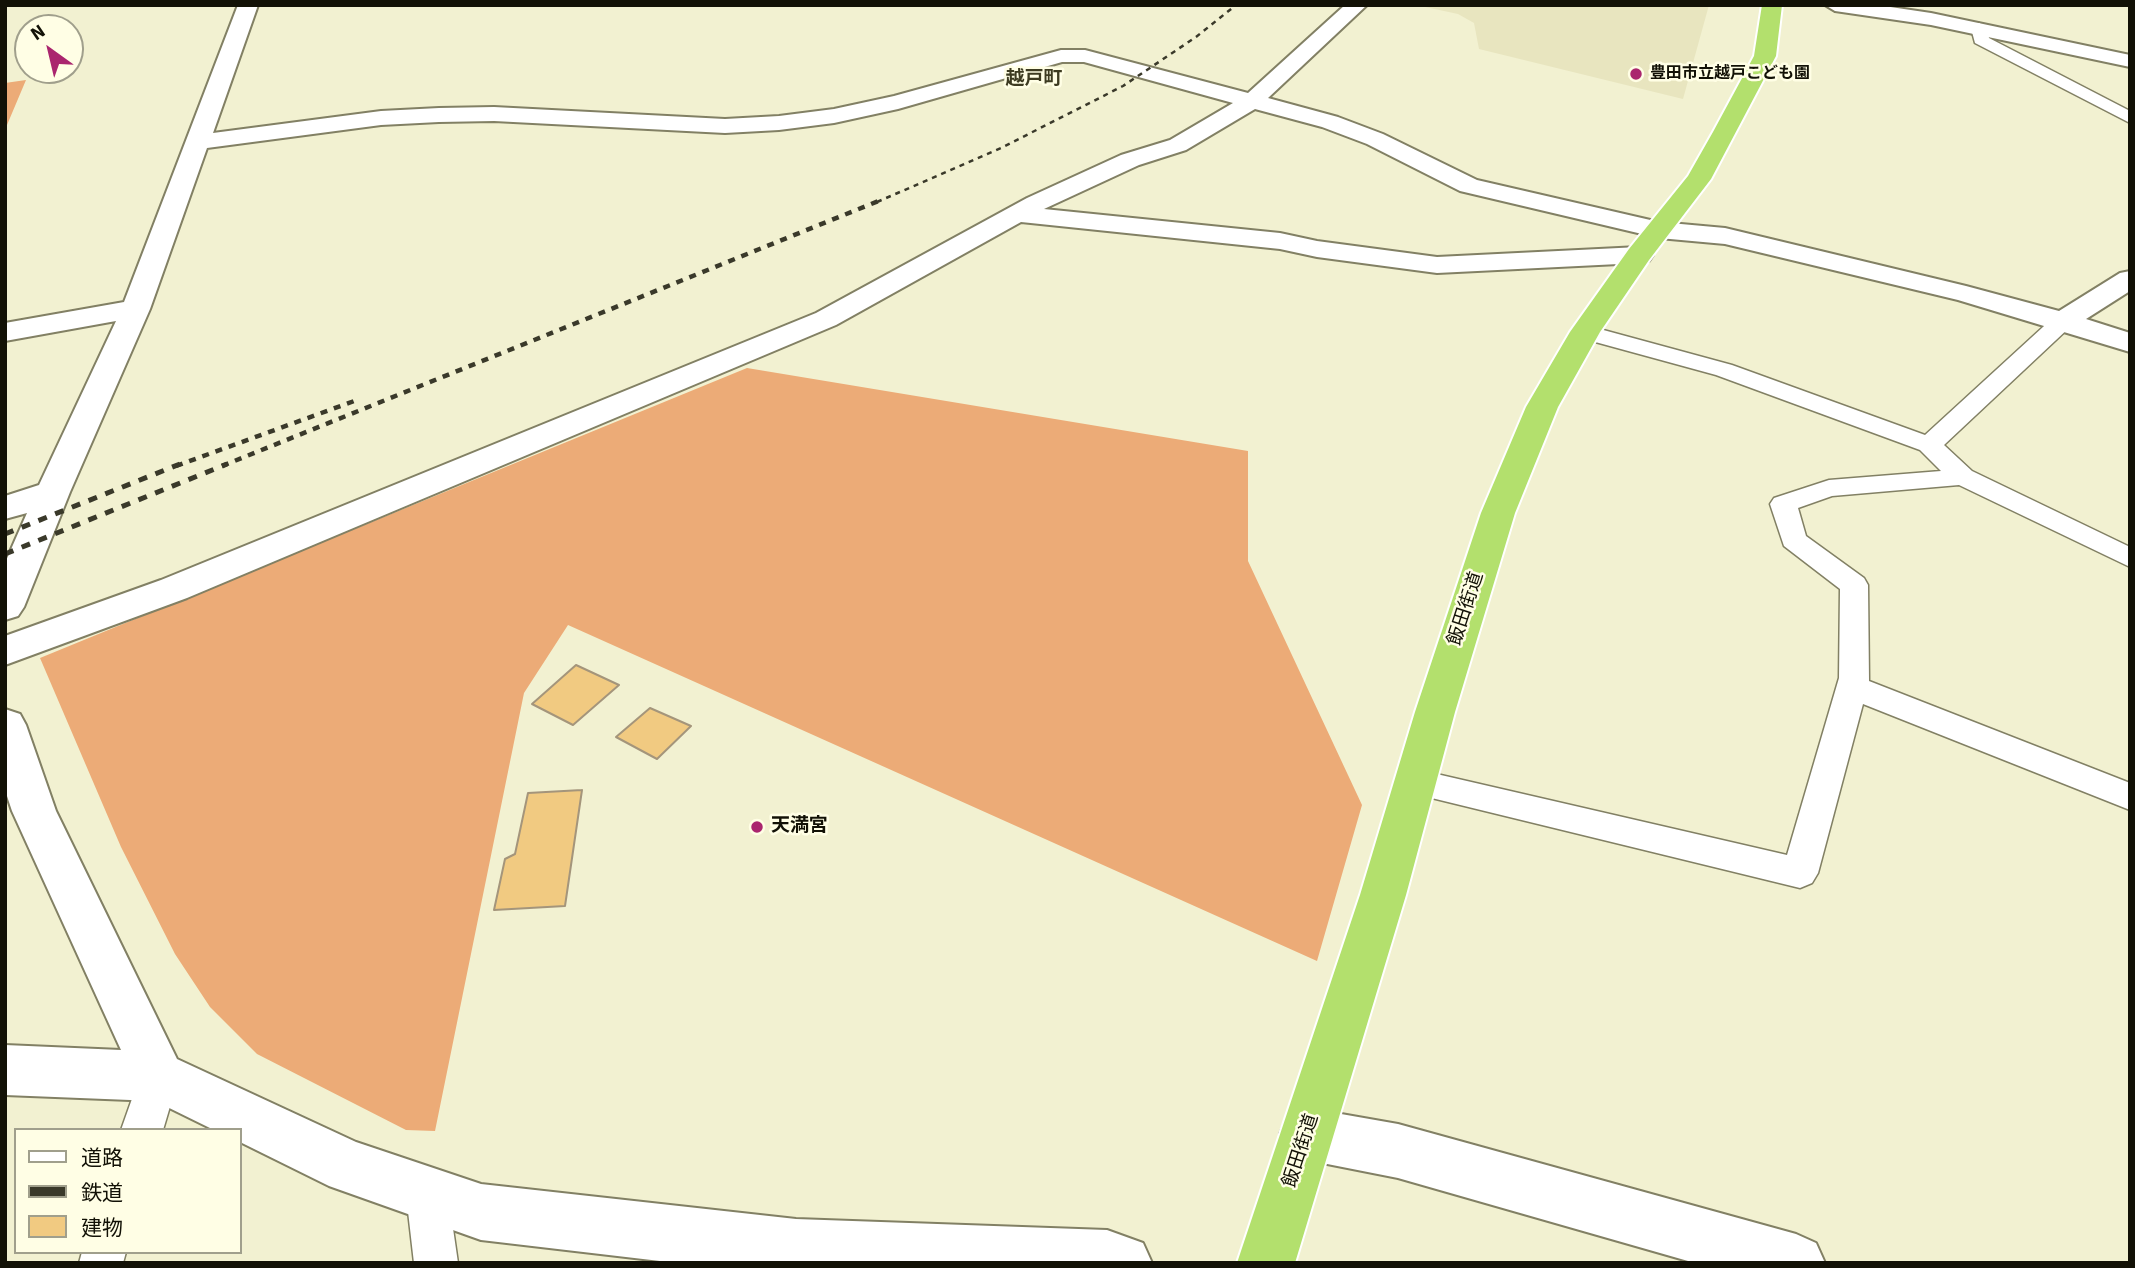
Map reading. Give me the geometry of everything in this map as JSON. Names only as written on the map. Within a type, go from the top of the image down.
[{"type":"highway","name":"飯田街道","points":[[1266,1263],[1383,895],[1498,513],[1542,407],[1585,332],[1649,242],[1699,179],[1752,83],[1765,56],[1772,5]]},
{"type":"street","points":[[5,607],[53,492],[136,309],[248,5]]},
{"type":"street","points":[[5,651],[174,589],[826,319],[1017,214],[1130,160],[1178,145],[1252,101],[1357,5]]},
{"type":"street","points":[[1835,5],[1903,9],[2130,61]]},
{"type":"street","points":[[197,142],[381,118],[439,115],[494,114],[724,126],[779,123],[834,116],[898,102],[1061,56],[1075,55],[1330,122],[1375,139],[1469,186],[1649,242]]},
{"type":"street","points":[[1017,214],[1280,240],[1317,249],[1437,265],[1725,236],[1966,294],[2130,343]]},
{"type":"street","points":[[2063,321],[2130,279]]},
{"type":"street","points":[[5,332],[136,309]]},
{"type":"street","points":[[5,508],[53,492]]},
{"type":"street","points":[[5,725],[34,811],[159,1076]]},
{"type":"street","points":[[5,1070],[159,1076],[348,1167],[481,1212],[796,1248],[1107,1259],[1123,1263]]},
{"type":"street","points":[[1307,1134],[1398,1151],[1796,1263]]},
{"type":"lane","points":[[1979,28],[1981,40],[2130,118]]},
{"type":"lane","points":[[1929,445],[2063,321]]},
{"type":"lane","points":[[1585,332],[1724,370],[1929,445],[1963,477],[2130,558]]},
{"type":"lane","points":[[1415,782],[1800,873],[1852,687],[1854,585],[1794,540],[1783,504],[1829,488],[1963,477]]},
{"type":"lane","points":[[1852,687],[2130,797]]},
{"type":"lane","points":[[143,1128],[159,1076]]},
{"type":"lane","points":[[427,1194],[436,1263]]},
{"type":"shaded area","name":"豊田市立越戸こども園","points":[[1416,5],[1709,5],[1683,99],[1479,49],[1474,23],[1458,14]]},
{"type":"shaded area","points":[[5,83],[24,84],[5,126]]},
{"type":"shaded area","points":[[747,368],[1248,451],[1248,561],[1362,805],[1317,961],[568,625],[524,693],[435,1131],[406,1130],[257,1054],[210,1007],[175,954],[121,847],[40,658]]},
{"type":"building","points":[[576,665],[619,685],[573,725],[532,704]]},
{"type":"building","points":[[650,708],[691,726],[657,759],[616,737]]},
{"type":"building","points":[[582,790],[565,906],[494,910],[505,859],[515,854],[528,793]]},
{"type":"railway","points":[[877,202],[1001,148],[1123,86],[1196,37],[1236,5]]},
{"type":"railway","points":[[222,466],[881,200]]},
{"type":"railway","points":[[176,466],[357,400]]},
{"type":"railway","points":[[5,534],[180,464]]},
{"type":"railway","points":[[5,554],[227,464]]},
{"type":"place","name":"豊田市立越戸こども園","points":[[1636,74]]},
{"type":"place","name":"天満宮","points":[[757,827]]},
{"type":"district","name":"越戸町","points":[[1034,80]]}]
